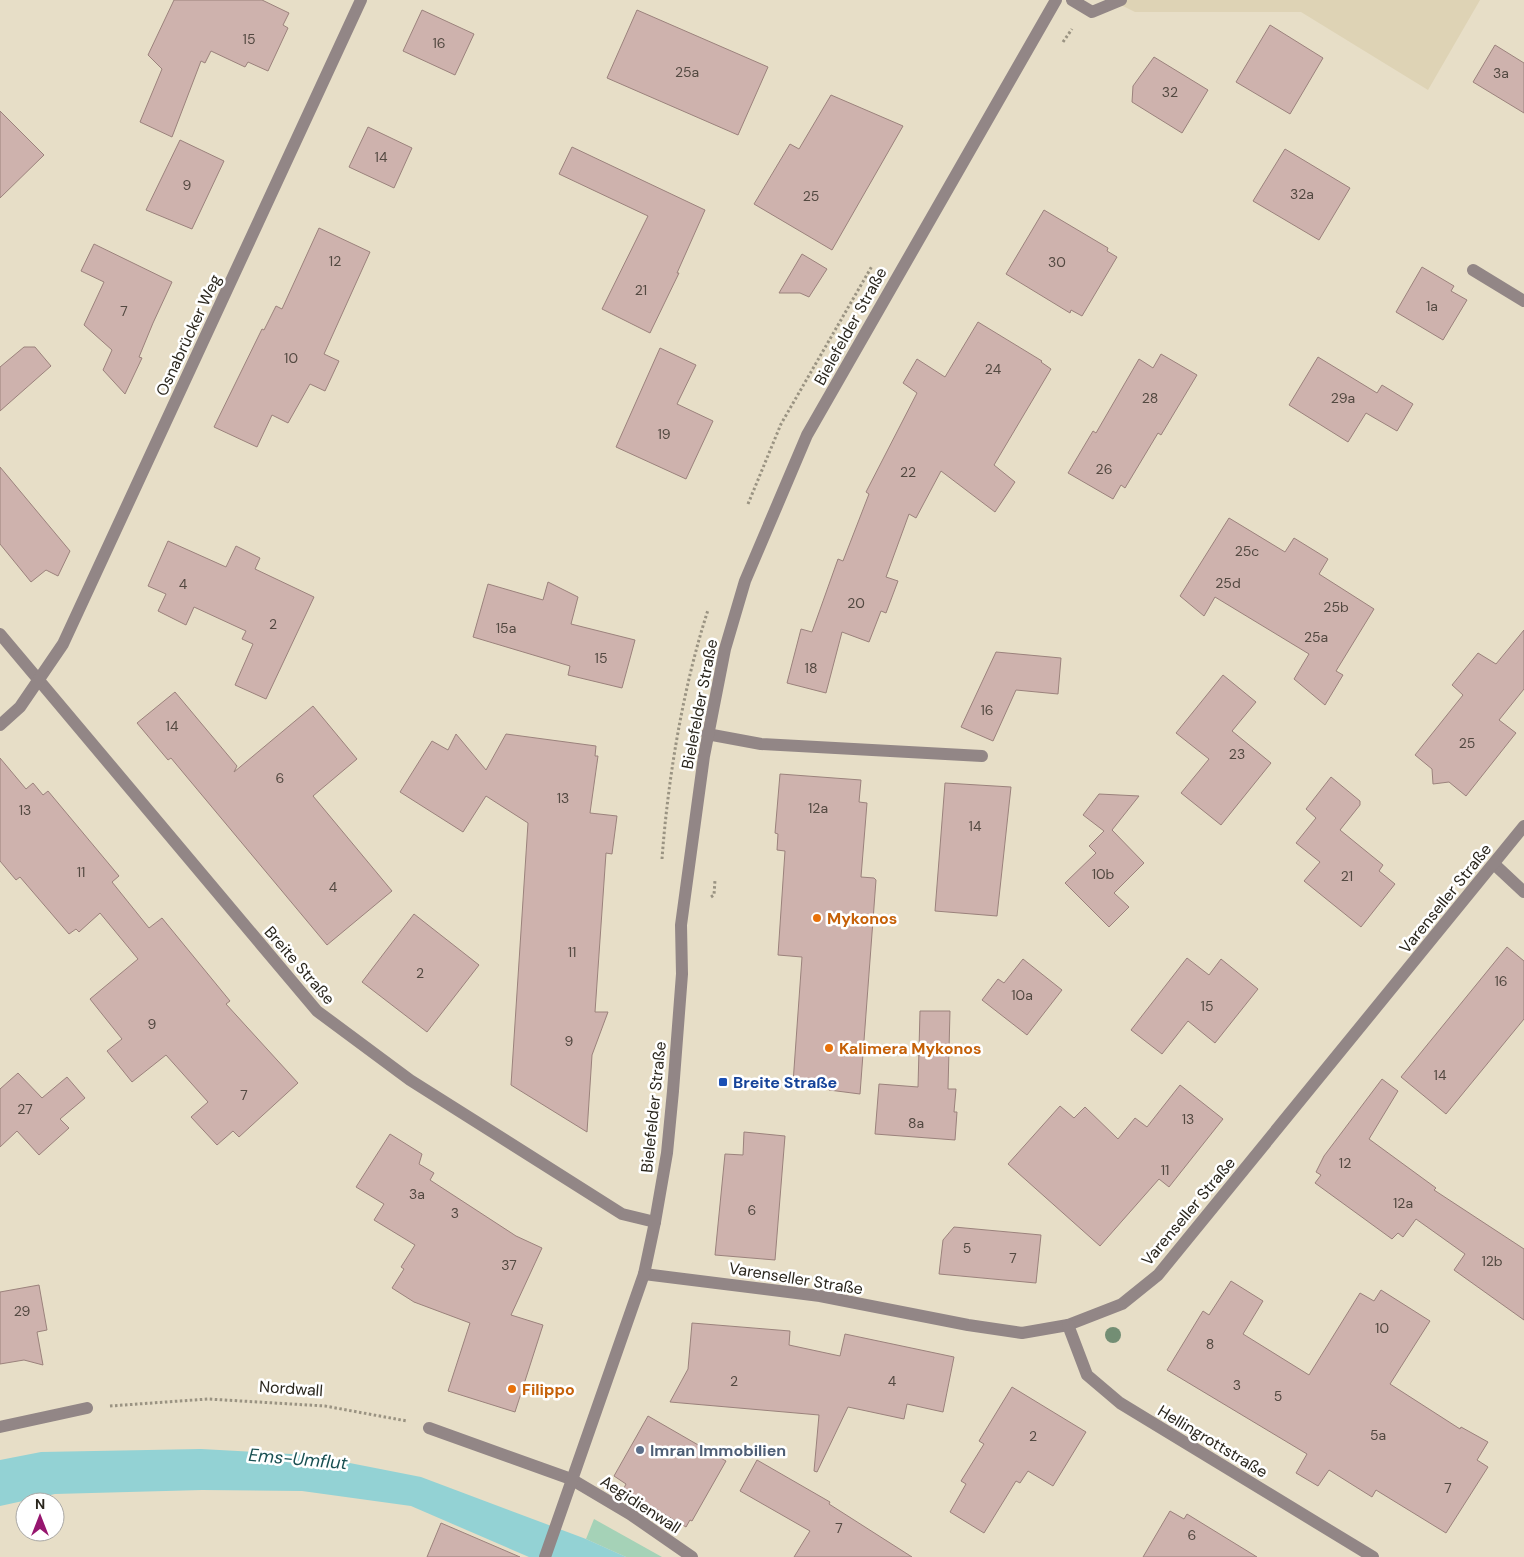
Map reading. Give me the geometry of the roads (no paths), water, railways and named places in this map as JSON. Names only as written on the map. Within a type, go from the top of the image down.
[{"type":"street","name":"Osnabrücker Weg","points":[[0,725],[20,707],[63,644],[361,0]]},
{"type":"street","name":"Bielefelder Straße","points":[[545,1557],[644,1274],[655,1222],[667,1153],[673,1091],[682,974],[681,924],[707,734],[725,649],[745,581],[807,435],[1056,0]]},
{"type":"street","points":[[1072,0],[1092,12],[1121,0]]},
{"type":"street","points":[[1473,270],[1524,301]]},
{"type":"street","name":"Breite Straße","points":[[0,634],[317,1011],[410,1080],[622,1214],[655,1222]]},
{"type":"street","points":[[707,734],[761,744],[982,756]]},
{"type":"street","name":"Varenseller Straße","points":[[644,1274],[820,1296],[968,1325],[1022,1332],[1068,1326],[1122,1304],[1158,1275],[1524,826]]},
{"type":"street","points":[[1494,864],[1524,892]]},
{"type":"street","name":"Hellingrottstraße","points":[[1068,1326],[1087,1375],[1120,1403],[1372,1557]]},
{"type":"street","points":[[0,1427],[87,1408]]},
{"type":"street","points":[[429,1428],[571,1479]]},
{"type":"street","name":"Aegidienwall","points":[[571,1479],[630,1514],[692,1557]]},
{"type":"water","name":"Ems-Umflut","points":[[201,1449],[309,1455],[421,1477],[586,1539],[626,1557],[529,1557],[411,1506],[302,1491],[202,1490],[65,1494],[65,1492],[15,1492],[15,1503],[0,1506],[0,1460],[41,1452]]},
{"type":"place","name":"Mykonos","points":[[817,918]]},
{"type":"place","name":"Kalimera Mykonos","points":[[829,1048]]},
{"type":"place","name":"Breite Straße","points":[[723,1082]]},
{"type":"place","name":"Filippo","points":[[512,1389]]},
{"type":"place","name":"Imran Immobilien","points":[[640,1450]]}]
